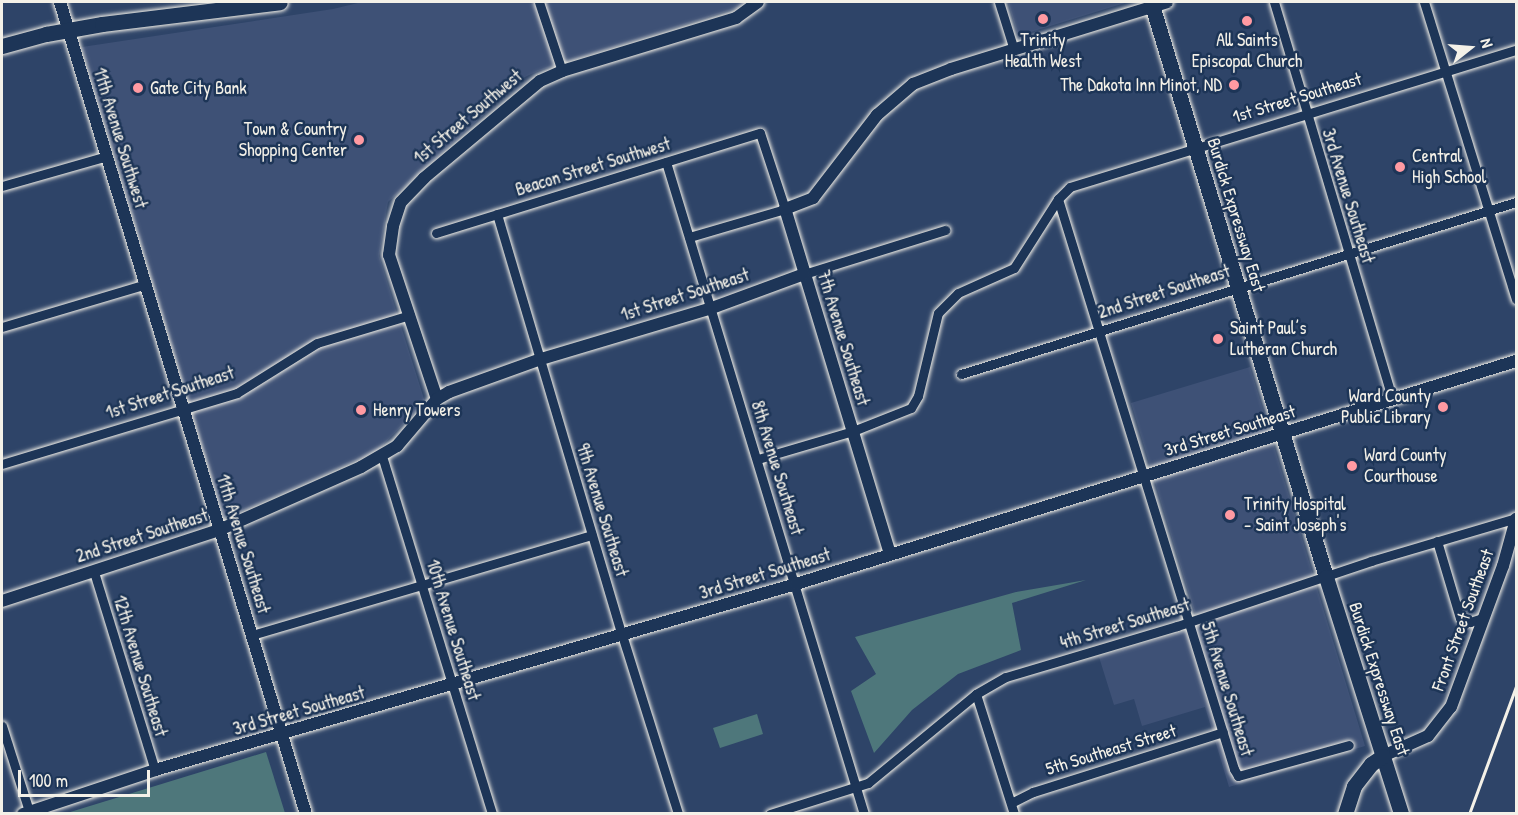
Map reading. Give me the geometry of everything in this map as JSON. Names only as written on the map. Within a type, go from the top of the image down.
[{"type":"main road","points":[[2,45],[69,30],[280,2]]},
{"type":"main road","name":"Burdick Expressway East","points":[[1157,3],[1195,148],[1326,577],[1400,809]]},
{"type":"main road","points":[[1345,813],[1354,786],[1371,764],[1383,756]]},
{"type":"street","name":"11th Avenue Southwest","points":[[60,2],[146,284]]},
{"type":"street","points":[[539,2],[562,71]]},
{"type":"street","name":"1st Street Southwest","points":[[437,399],[389,255],[393,226],[401,202],[424,178],[540,81],[562,71],[736,18],[746,6],[758,2]]},
{"type":"street","points":[[999,2],[1014,50]]},
{"type":"street","name":"3rd Avenue Southeast","points":[[1274,2],[1305,113],[1392,399]]},
{"type":"street","points":[[1424,2],[1516,299]]},
{"type":"street","points":[[689,237],[813,198],[877,115],[914,84],[951,69],[1157,3]]},
{"type":"street","name":"1st Street Southeast","points":[[1058,199],[1070,186],[1516,50]]},
{"type":"street","name":"7th Avenue Southeast","points":[[760,133],[890,554]]},
{"type":"street","name":"Beacon Street Southwest","points":[[436,233],[760,133]]},
{"type":"street","points":[[2,186],[107,156]]},
{"type":"street","name":"8th Avenue Southeast","points":[[666,162],[864,813]]},
{"type":"street","points":[[758,459],[853,431],[911,408],[918,396],[938,313],[958,293],[1014,268],[1058,199]]},
{"type":"street","name":"5th Avenue Southeast","points":[[1058,199],[1238,776],[1349,745]]},
{"type":"street","name":"2nd Street Southeast","points":[[961,374],[1516,202]]},
{"type":"street","name":"9th Avenue Southeast","points":[[497,214],[622,635],[678,813]]},
{"type":"street","name":"1st Street Southeast","points":[[437,399],[449,392],[541,359],[709,309],[804,274],[945,230]]},
{"type":"street","points":[[2,327],[146,284]]},
{"type":"street","name":"11th Avenue Southeast","points":[[146,284],[306,813]]},
{"type":"street","name":"1st Street Southeast","points":[[2,464],[237,393],[317,343],[410,315]]},
{"type":"street","name":"3rd Street Southeast","points":[[26,812],[155,770],[452,686],[796,584],[1516,361]]},
{"type":"street","name":"2nd Street Southeast","points":[[2,601],[219,530],[382,456],[397,446],[437,399]]},
{"type":"street","name":"10th Avenue Southeast","points":[[382,456],[492,813]]},
{"type":"street","name":"4th Street Southeast","points":[[771,813],[868,783],[976,694],[1006,676],[1190,622],[1437,541],[1516,518]]},
{"type":"street","name":"Front Street Southeast","points":[[1383,756],[1420,740],[1435,730],[1451,707],[1503,566],[1516,518]]},
{"type":"street","points":[[252,635],[592,535]]},
{"type":"street","points":[[1437,541],[1460,618],[1470,622],[1482,618]]},
{"type":"street","name":"12th Avenue Southeast","points":[[94,572],[155,770]]},
{"type":"street","points":[[976,694],[1014,813]]},
{"type":"street","points":[[2,726],[26,812]]},
{"type":"street","name":"5th Southeast Street","points":[[1011,803],[1033,792],[1223,732]]},
{"type":"shaded area","points":[[362,2],[746,2],[737,8],[525,77],[388,202],[379,256],[425,402],[377,451],[224,519],[82,47],[333,9]]},
{"type":"shaded area","name":"Trinity Health West","points":[[1008,2],[1128,2],[1018,36]]},
{"type":"shaded area","name":"Trinity Hospital - Saint Joseph's","points":[[1250,367],[1365,746],[1229,787],[1205,707],[1142,726],[1134,699],[1114,705],[1099,657],[1199,627],[1131,403]]},
{"type":"green space","points":[[1086,580],[1012,603],[1021,650],[958,674],[912,710],[874,753],[851,691],[876,674],[855,637],[1016,592]]},
{"type":"green space","points":[[757,714],[763,734],[720,748],[713,728]]},
{"type":"green space","points":[[266,752],[285,813],[67,813]]},
{"type":"railway","points":[[1469,814],[1516,686]]},
{"type":"place","name":"Trinity Health West","points":[[1043,19]]},
{"type":"place","name":"All Saints Episcopal Church","points":[[1247,21]]},
{"type":"place","name":"The Dakota Inn Minot, ND","points":[[1234,85]]},
{"type":"place","name":"Gate City Bank","points":[[138,88]]},
{"type":"place","name":"Town & Country Shopping Center","points":[[359,140]]},
{"type":"place","name":"Central High School","points":[[1400,167]]},
{"type":"place","name":"Saint Paul’s Lutheran Church","points":[[1218,339]]},
{"type":"place","name":"Ward County Public Library","points":[[1443,407]]},
{"type":"place","name":"Henry Towers","points":[[361,410]]},
{"type":"place","name":"Ward County Courthouse","points":[[1352,466]]},
{"type":"place","name":"Trinity Hospital - Saint Joseph's","points":[[1230,515]]}]
